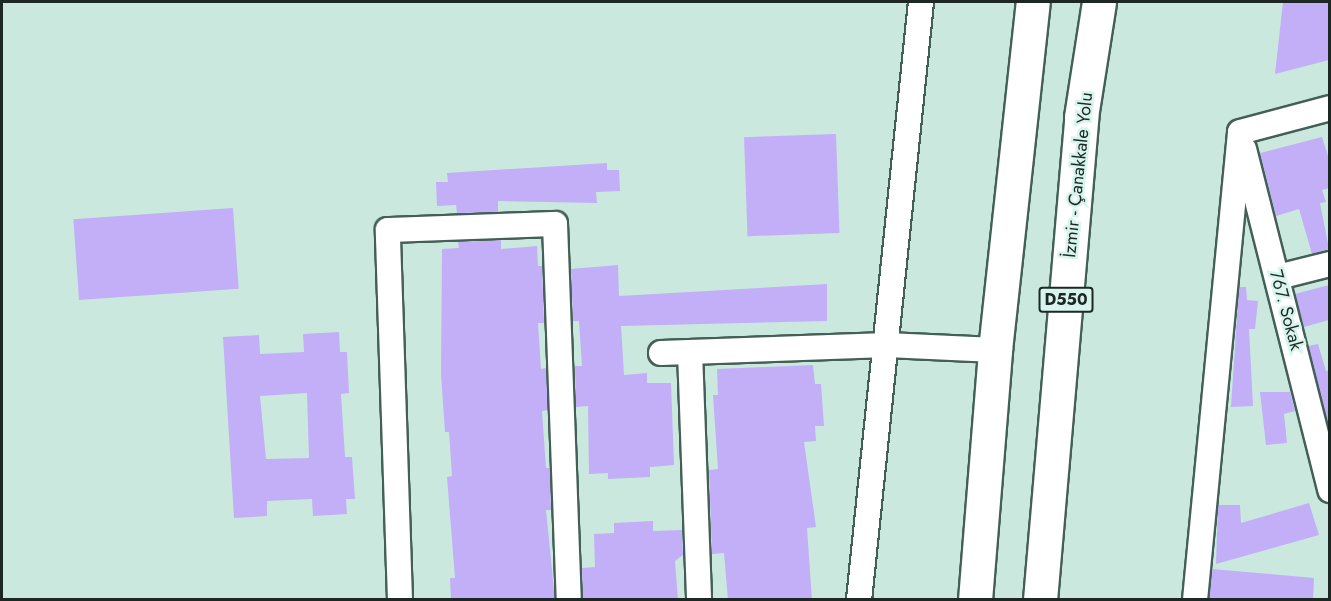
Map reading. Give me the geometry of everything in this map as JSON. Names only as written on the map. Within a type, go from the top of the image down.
[{"type":"highway","points":[[975,600],[995,351],[1033,2]]},
{"type":"highway","name":"İzmir - Çanakkale Yolu","points":[[1040,600],[1082,117],[1100,2]]},
{"type":"street","points":[[859,600],[921,2]]},
{"type":"street","points":[[1195,600],[1240,132],[1329,108]]},
{"type":"street","name":"767. Sokak","points":[[1240,132],[1278,277],[1322,419],[1329,490]]},
{"type":"street","points":[[400,600],[388,230],[555,225],[569,600]]},
{"type":"street","points":[[1278,277],[1329,264]]},
{"type":"street","points":[[661,353],[887,345],[995,351]]},
{"type":"street","points":[[690,352],[699,600]]},
{"type":"building","points":[[1283,2],[1329,2],[1329,60],[1275,74]]},
{"type":"building","points":[[836,134],[839,233],[748,236],[744,137]]},
{"type":"building","points":[[1322,137],[1329,159],[1329,188],[1322,190],[1326,202],[1320,203],[1329,249],[1312,254],[1299,209],[1276,216],[1260,153]]},
{"type":"building","points":[[607,163],[607,170],[619,170],[620,191],[596,192],[597,203],[498,201],[498,212],[457,213],[456,205],[437,206],[436,182],[448,182],[447,173]]},
{"type":"building","points":[[233,208],[239,289],[79,300],[73,219]]},
{"type":"building","points":[[501,240],[501,249],[537,246],[538,266],[542,266],[544,323],[538,323],[541,369],[546,368],[548,410],[542,411],[546,468],[550,468],[551,510],[546,510],[555,600],[451,600],[450,578],[455,578],[447,477],[452,476],[449,432],[445,432],[441,374],[442,249],[459,248],[458,242]]},
{"type":"building","points":[[618,265],[619,296],[827,284],[827,321],[621,326],[624,375],[647,373],[647,383],[671,383],[674,465],[650,467],[650,477],[608,479],[608,473],[589,474],[588,406],[576,407],[575,366],[582,366],[579,321],[573,321],[571,269]]},
{"type":"building","points":[[1329,285],[1329,320],[1304,327],[1295,294]]},
{"type":"building","points":[[1239,287],[1246,287],[1247,300],[1258,301],[1255,329],[1249,329],[1253,406],[1231,407]]},
{"type":"building","points":[[339,332],[340,352],[347,352],[349,393],[341,394],[345,457],[352,457],[355,499],[346,499],[347,514],[313,516],[312,499],[267,501],[267,516],[234,518],[223,337],[259,335],[260,354],[304,352],[303,334]],"holes":[[[307,393],[309,458],[266,459],[260,396]]]},
{"type":"building","points":[[1318,344],[1326,371],[1329,370],[1329,430],[1308,346]]},
{"type":"building","points":[[813,365],[815,384],[821,384],[824,426],[815,426],[816,441],[804,442],[816,527],[807,528],[812,600],[728,600],[724,553],[712,554],[709,470],[718,469],[713,395],[718,395],[717,369]]},
{"type":"building","points":[[1260,392],[1290,392],[1295,411],[1284,414],[1287,443],[1266,445]]},
{"type":"building","points":[[1309,503],[1319,535],[1216,564],[1218,505],[1240,505],[1241,523]]},
{"type":"building","points":[[653,521],[653,531],[682,530],[683,555],[675,561],[678,600],[583,600],[582,568],[595,567],[594,534],[614,533],[614,523]]},
{"type":"building","points":[[1212,569],[1314,578],[1313,600],[1209,600]]}]
